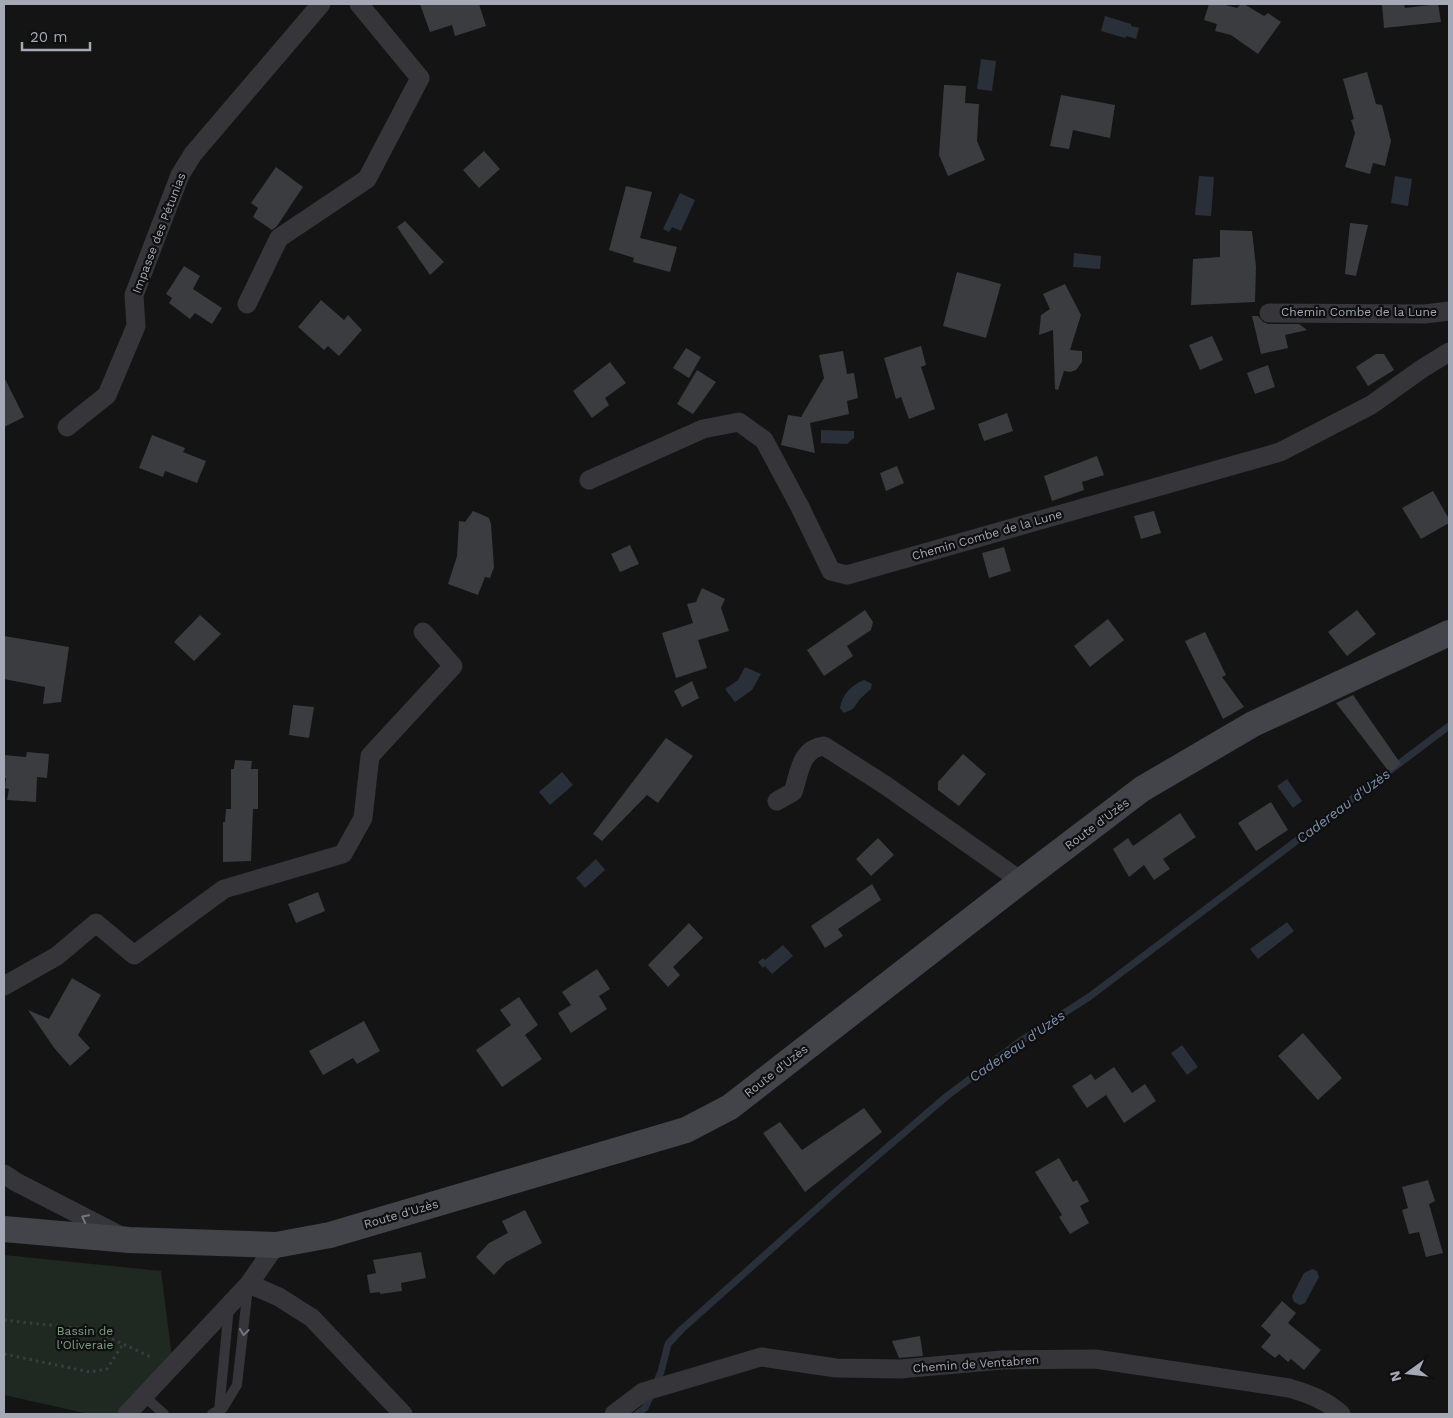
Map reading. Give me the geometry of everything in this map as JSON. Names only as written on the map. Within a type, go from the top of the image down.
[{"type":"main road","name":"Route d'Uzès","points":[[4,1229],[129,1240],[276,1245],[330,1235],[686,1130],[730,1107],[1142,789],[1254,724],[1449,634]]},
{"type":"street","name":"Impasse des Pétunias","points":[[67,428],[107,395],[136,326],[134,296],[180,175],[193,154],[321,4]]},
{"type":"street","points":[[247,304],[279,238],[367,179],[420,78],[359,4]]},
{"type":"street","name":"Chemin Combe de la Lune","points":[[1268,313],[1425,314],[1449,311]]},
{"type":"street","name":"Chemin Combe de la Lune","points":[[589,480],[703,429],[739,422],[764,440],[800,507],[831,571],[847,575],[1280,452],[1371,405],[1449,352]]},
{"type":"street","points":[[4,986],[57,956],[96,923],[134,955],[224,889],[343,854],[363,818],[370,756],[454,666],[423,632]]},
{"type":"street","points":[[777,801],[794,792],[805,755],[814,748],[824,746],[886,785],[1021,881]]},
{"type":"street","points":[[4,1174],[129,1240]]},
{"type":"street","points":[[127,1414],[248,1284],[276,1245]]},
{"type":"street","points":[[248,1284],[279,1297],[312,1318],[403,1414]]},
{"type":"street","name":"Chemin de Ventabren","points":[[614,1414],[643,1392],[761,1358],[836,1368],[900,1369],[1002,1360],[1095,1359],[1289,1388],[1311,1394],[1333,1406],[1341,1414]]},
{"type":"lane","points":[[215,1412],[223,1408],[237,1385],[248,1284]]},
{"type":"lane","points":[[215,1412],[229,1305]]},
{"type":"lane","points":[[144,1396],[164,1414]]},
{"type":"path","points":[[4,1320],[93,1330],[171,1367]]},
{"type":"path","points":[[4,1354],[90,1372],[107,1368],[123,1344]]},
{"type":"green space","name":"Bassin de l'Oliveraie","points":[[4,1255],[161,1271],[172,1357],[117,1414],[89,1414],[4,1395]]},
{"type":"shaded area","points":[[1105,16],[1139,28],[1136,39],[1101,31]]},
{"type":"shaded area","points":[[981,59],[996,61],[992,91],[977,89]]},
{"type":"shaded area","points":[[1199,176],[1214,177],[1211,216],[1195,215]]},
{"type":"shaded area","points":[[1395,176],[1412,179],[1408,206],[1391,203]]},
{"type":"shaded area","points":[[680,193],[695,200],[681,231],[672,227],[669,232],[663,229]]},
{"type":"shaded area","points":[[1074,253],[1101,256],[1100,269],[1073,267]]},
{"type":"shaded area","points":[[821,430],[854,431],[854,438],[847,444],[821,443]]},
{"type":"shaded area","points":[[745,667],[761,674],[752,690],[735,702],[725,689],[738,680]]},
{"type":"shaded area","points":[[864,680],[872,684],[871,689],[853,709],[844,713],[840,708],[845,695],[851,688]]},
{"type":"shaded area","points":[[562,772],[573,785],[550,805],[539,792]]},
{"type":"shaded area","points":[[1287,779],[1302,801],[1293,808],[1277,786]]},
{"type":"shaded area","points":[[596,859],[605,870],[585,888],[576,878]]},
{"type":"shaded area","points":[[1287,922],[1294,931],[1258,959],[1250,949]]},
{"type":"shaded area","points":[[783,945],[793,956],[772,974],[765,966],[763,968],[758,962],[763,958],[765,960]]},
{"type":"shaded area","points":[[1182,1045],[1198,1067],[1187,1075],[1171,1053]]},
{"type":"shaded area","points":[[1312,1269],[1317,1271],[1319,1277],[1305,1303],[1300,1305],[1294,1302],[1292,1296],[1304,1273]]},
{"type":"building","points":[[420,4],[479,4],[486,26],[455,36],[452,25],[430,32]]},
{"type":"building","points":[[1209,4],[1221,4],[1237,8],[1244,4],[1264,16],[1268,13],[1281,22],[1258,54],[1231,35],[1215,31],[1217,24],[1204,20]]},
{"type":"building","points":[[1382,4],[1404,4],[1405,8],[1438,4],[1441,22],[1384,28]]},
{"type":"building","points":[[1367,72],[1376,104],[1382,105],[1391,141],[1385,166],[1373,163],[1370,174],[1345,167],[1355,133],[1351,120],[1354,119],[1343,79]]},
{"type":"building","points":[[944,85],[966,86],[965,103],[979,104],[977,141],[985,160],[948,176],[939,155]]},
{"type":"building","points":[[1061,95],[1115,105],[1110,138],[1073,130],[1069,149],[1050,146]]},
{"type":"building","points":[[484,151],[500,169],[479,188],[463,170]]},
{"type":"building","points":[[276,167],[303,187],[277,226],[272,230],[253,217],[258,208],[251,203]]},
{"type":"building","points":[[626,186],[652,192],[640,238],[677,247],[670,272],[633,262],[634,258],[609,250]]},
{"type":"building","points":[[405,221],[444,262],[430,275],[397,227]]},
{"type":"building","points":[[1350,223],[1368,225],[1356,276],[1345,274]]},
{"type":"building","points":[[1220,230],[1252,231],[1256,267],[1255,302],[1191,305],[1193,259],[1220,257]]},
{"type":"building","points":[[184,266],[200,276],[193,289],[222,308],[212,324],[195,313],[190,319],[169,303],[172,298],[166,294]]},
{"type":"building","points":[[957,272],[1001,284],[986,338],[943,326]]},
{"type":"building","points":[[1065,284],[1081,315],[1070,350],[1082,351],[1082,362],[1076,370],[1064,371],[1058,390],[1055,389],[1053,330],[1039,335],[1041,315],[1050,309],[1043,294]]},
{"type":"building","points":[[321,300],[344,320],[348,315],[362,330],[339,356],[328,346],[324,350],[298,327]]},
{"type":"building","points":[[1252,316],[1258,316],[1263,322],[1268,324],[1299,324],[1307,330],[1285,335],[1288,348],[1261,354]]},
{"type":"building","points":[[1212,336],[1223,360],[1200,370],[1189,345]]},
{"type":"building","points":[[921,346],[926,365],[921,367],[935,409],[909,419],[901,397],[896,399],[884,358]]},
{"type":"building","points":[[686,348],[701,357],[689,378],[673,368]]},
{"type":"building","points":[[843,351],[847,374],[854,373],[858,398],[847,401],[849,414],[810,423],[815,453],[781,445],[788,415],[801,417],[824,378],[819,355]]},
{"type":"building","points":[[1376,354],[1384,354],[1394,370],[1368,386],[1356,367]]},
{"type":"building","points":[[610,362],[626,383],[605,398],[609,405],[592,418],[573,391]]},
{"type":"building","points":[[1268,365],[1275,387],[1255,394],[1247,373]]},
{"type":"building","points":[[697,370],[716,382],[693,414],[677,404]]},
{"type":"building","points":[[4,377],[24,417],[4,427]]},
{"type":"building","points":[[1007,413],[1013,431],[984,441],[978,424]]},
{"type":"building","points":[[152,435],[185,448],[183,452],[206,461],[197,483],[165,471],[163,477],[139,468]]},
{"type":"building","points":[[1097,456],[1104,475],[1082,482],[1084,490],[1052,501],[1044,476]]},
{"type":"building","points":[[897,466],[904,483],[886,491],[880,473]]},
{"type":"building","points":[[1433,491],[1449,519],[1449,523],[1421,539],[1402,508]]},
{"type":"building","points":[[473,511],[489,518],[494,567],[490,578],[485,577],[478,595],[448,584],[457,556],[459,521],[465,522]]},
{"type":"building","points":[[1154,511],[1161,533],[1141,539],[1134,516]]},
{"type":"building","points":[[630,545],[639,564],[620,572],[611,554]]},
{"type":"building","points":[[1004,547],[1011,571],[989,578],[982,553]]},
{"type":"building","points":[[702,588],[725,599],[721,608],[729,631],[698,640],[707,668],[676,678],[662,633],[693,623],[687,604],[696,602]]},
{"type":"building","points":[[865,610],[873,622],[871,630],[847,646],[853,656],[824,676],[807,650]]},
{"type":"building","points":[[1357,610],[1376,634],[1347,656],[1328,632]]},
{"type":"building","points":[[200,615],[221,634],[194,661],[174,642]]},
{"type":"building","points":[[1108,619],[1124,640],[1090,667],[1074,646]]},
{"type":"building","points":[[1205,632],[1226,675],[1222,677],[1244,707],[1223,719],[1185,641]]},
{"type":"building","points":[[4,636],[69,647],[61,702],[43,704],[45,687],[4,679]]},
{"type":"building","points":[[692,681],[699,698],[682,707],[674,691]]},
{"type":"building","points":[[1353,695],[1401,764],[1390,773],[1336,703]]},
{"type":"building","points":[[293,705],[314,707],[309,738],[289,735]]},
{"type":"building","points":[[666,738],[693,756],[658,803],[647,795],[602,841],[593,834]]},
{"type":"building","points":[[27,752],[49,754],[47,778],[37,777],[36,802],[7,800],[9,789],[5,788],[4,755],[26,757]]},
{"type":"building","points":[[963,754],[986,774],[959,806],[938,790],[938,782]]},
{"type":"building","points":[[235,760],[252,761],[251,769],[258,769],[258,809],[253,809],[251,861],[223,862],[223,822],[225,822],[226,809],[231,809],[231,769],[234,769]]},
{"type":"building","points":[[1271,802],[1288,830],[1256,851],[1238,823]]},
{"type":"building","points":[[1180,813],[1196,837],[1163,859],[1170,869],[1154,880],[1144,865],[1129,877],[1113,849],[1128,838],[1133,846]]},
{"type":"building","points":[[878,838],[894,855],[871,876],[856,859]]},
{"type":"building","points":[[872,884],[881,900],[838,929],[843,936],[825,948],[811,926]]},
{"type":"building","points":[[318,892],[325,911],[296,923],[288,904]]},
{"type":"building","points":[[689,923],[703,938],[673,967],[680,975],[668,987],[648,965]]},
{"type":"building","points":[[597,969],[610,989],[599,996],[607,1009],[571,1033],[558,1013],[571,1005],[562,992]]},
{"type":"building","points":[[72,978],[101,995],[78,1035],[90,1048],[70,1066],[55,1049],[28,1010],[49,1019]]},
{"type":"building","points":[[519,997],[538,1025],[525,1035],[542,1059],[502,1087],[476,1050],[511,1025],[500,1010]]},
{"type":"building","points":[[364,1021],[380,1051],[357,1064],[353,1058],[323,1075],[309,1051]]},
{"type":"building","points":[[1303,1033],[1342,1078],[1318,1100],[1278,1056]]},
{"type":"building","points":[[1114,1067],[1132,1093],[1145,1084],[1156,1101],[1124,1123],[1106,1095],[1087,1108],[1072,1086],[1091,1074],[1095,1080]]},
{"type":"building","points":[[864,1108],[882,1132],[805,1192],[763,1133],[780,1122],[802,1150]]},
{"type":"building","points":[[1059,1158],[1073,1182],[1077,1180],[1089,1201],[1080,1206],[1089,1223],[1070,1234],[1059,1217],[1062,1215],[1035,1172]]},
{"type":"building","points":[[1428,1180],[1435,1201],[1429,1204],[1443,1253],[1426,1257],[1419,1232],[1409,1234],[1402,1210],[1408,1208],[1402,1187]]},
{"type":"building","points":[[525,1210],[542,1243],[506,1262],[494,1275],[476,1257],[489,1243],[508,1233],[502,1221]]},
{"type":"building","points":[[421,1252],[426,1278],[401,1283],[402,1291],[380,1294],[380,1292],[370,1293],[367,1275],[376,1273],[373,1260]]},
{"type":"building","points":[[1282,1301],[1296,1313],[1288,1323],[1321,1350],[1304,1370],[1291,1359],[1288,1362],[1279,1354],[1275,1358],[1261,1347],[1271,1335],[1261,1326]]},
{"type":"building","points":[[920,1336],[923,1356],[899,1358],[892,1341]]},
{"type":"waterway","name":"Cadereau d'Uzès","points":[[637,1414],[645,1408],[661,1372],[668,1344],[682,1329],[841,1187],[947,1096],[1019,1042],[1089,997],[1449,726]]}]
